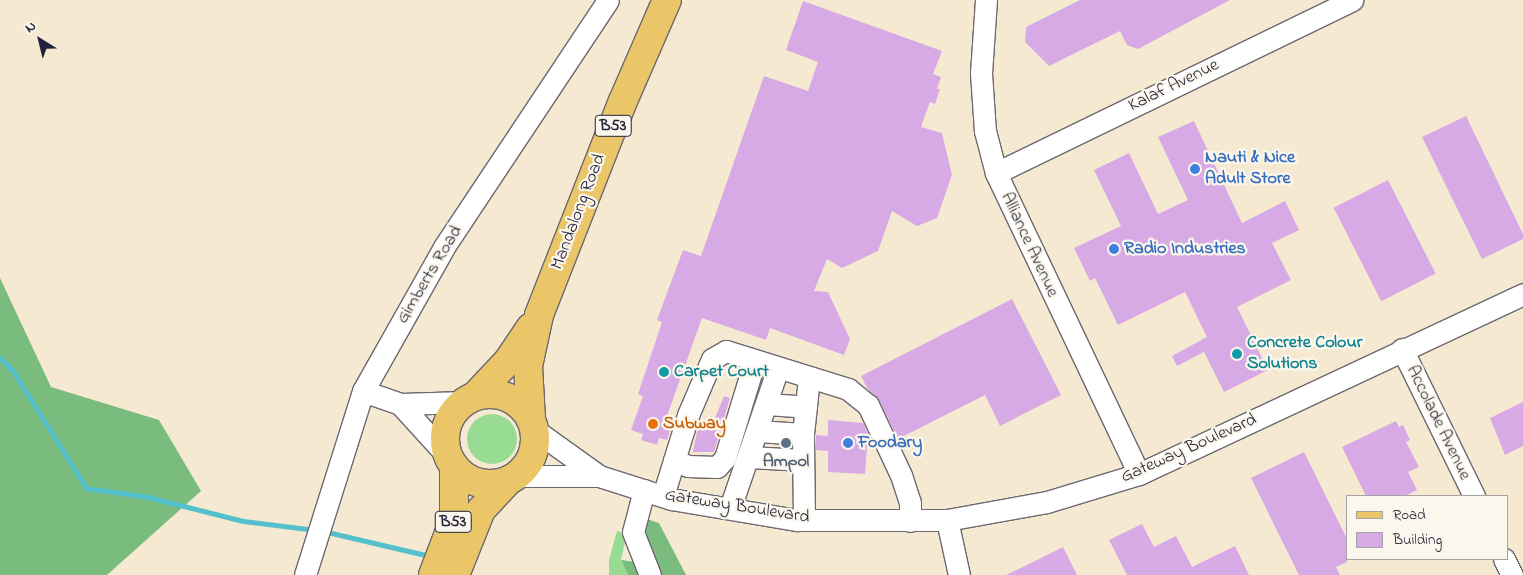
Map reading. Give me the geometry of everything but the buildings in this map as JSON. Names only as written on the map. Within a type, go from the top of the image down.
[{"type":"main road","name":"Mandalong Road","points":[[533,424],[528,366],[539,314],[622,101],[667,0]]},
{"type":"main road","name":"Mandalong Road","points":[[469,399],[508,361],[539,314]]},
{"type":"main road","points":[[469,399],[497,394],[509,398],[525,409],[533,424]]},
{"type":"main road","name":"B53","points":[[434,575],[454,520],[452,462],[446,447],[447,428],[452,415],[469,399]]},
{"type":"main road","name":"B53","points":[[455,575],[481,510],[532,455],[533,424]]},
{"type":"main road","points":[[452,462],[464,475],[483,483],[512,478]]},
{"type":"street","name":"Gimberts Road","points":[[305,575],[363,391],[444,248],[608,0]]},
{"type":"street","name":"Alliance Avenue","points":[[986,0],[981,73],[986,131],[996,173],[1139,474]]},
{"type":"street","name":"Kalaf Avenue","points":[[996,173],[1352,0]]},
{"type":"street","name":"Gateway Boulevard","points":[[512,478],[599,476],[654,493],[804,520],[947,520],[1048,502],[1139,474],[1402,349],[1523,294]]},
{"type":"street","name":"Accolade Avenue","points":[[1402,349],[1474,495]]},
{"type":"street","points":[[650,575],[632,532],[674,460],[688,415],[712,358],[726,351],[809,378],[848,388],[868,404],[910,502],[910,521]]},
{"type":"street","points":[[674,460],[688,466],[717,466],[725,458],[755,360]]},
{"type":"street","points":[[730,508],[758,431],[778,368]]},
{"type":"street","points":[[804,520],[803,434],[809,378]]},
{"type":"street","points":[[363,391],[400,404],[469,399]]},
{"type":"street","points":[[400,404],[452,462]]},
{"type":"street","points":[[767,404],[806,407]]},
{"type":"street","name":"Gateway Boulevard","points":[[533,424],[599,476]]},
{"type":"street","points":[[758,431],[803,434]]},
{"type":"street","points":[[749,457],[803,460]]},
{"type":"street","points":[[947,520],[959,575]]},
{"type":"street","points":[[1504,560],[1512,575]]},
{"type":"green space","points":[[0,278],[51,387],[159,420],[201,491],[107,575],[0,575]]},
{"type":"green space","points":[[492,414],[501,416],[512,425],[517,439],[515,448],[506,459],[492,464],[483,462],[472,453],[467,439],[469,430],[478,419]]},
{"type":"green space","points":[[641,517],[659,523],[686,575],[628,575],[621,560],[651,564]]},
{"type":"green space","points":[[617,531],[627,534],[621,560],[628,575],[609,575],[609,560]]},
{"type":"waterway","points":[[0,358],[13,371],[86,488],[148,497],[243,521],[315,530]]},
{"type":"waterway","points":[[323,531],[425,555]]},
{"type":"place","name":"Nauti & Nice Adult Store","points":[[1195,169]]},
{"type":"place","name":"Radio Industries","points":[[1114,249]]},
{"type":"place","name":"Concrete Colour Solutions","points":[[1237,354]]},
{"type":"place","name":"Carpet Court","points":[[664,372]]},
{"type":"place","name":"Subway","points":[[653,424]]},
{"type":"place","name":"Ampol","points":[[786,443]]},
{"type":"place","name":"Foodary","points":[[848,443]]}]
